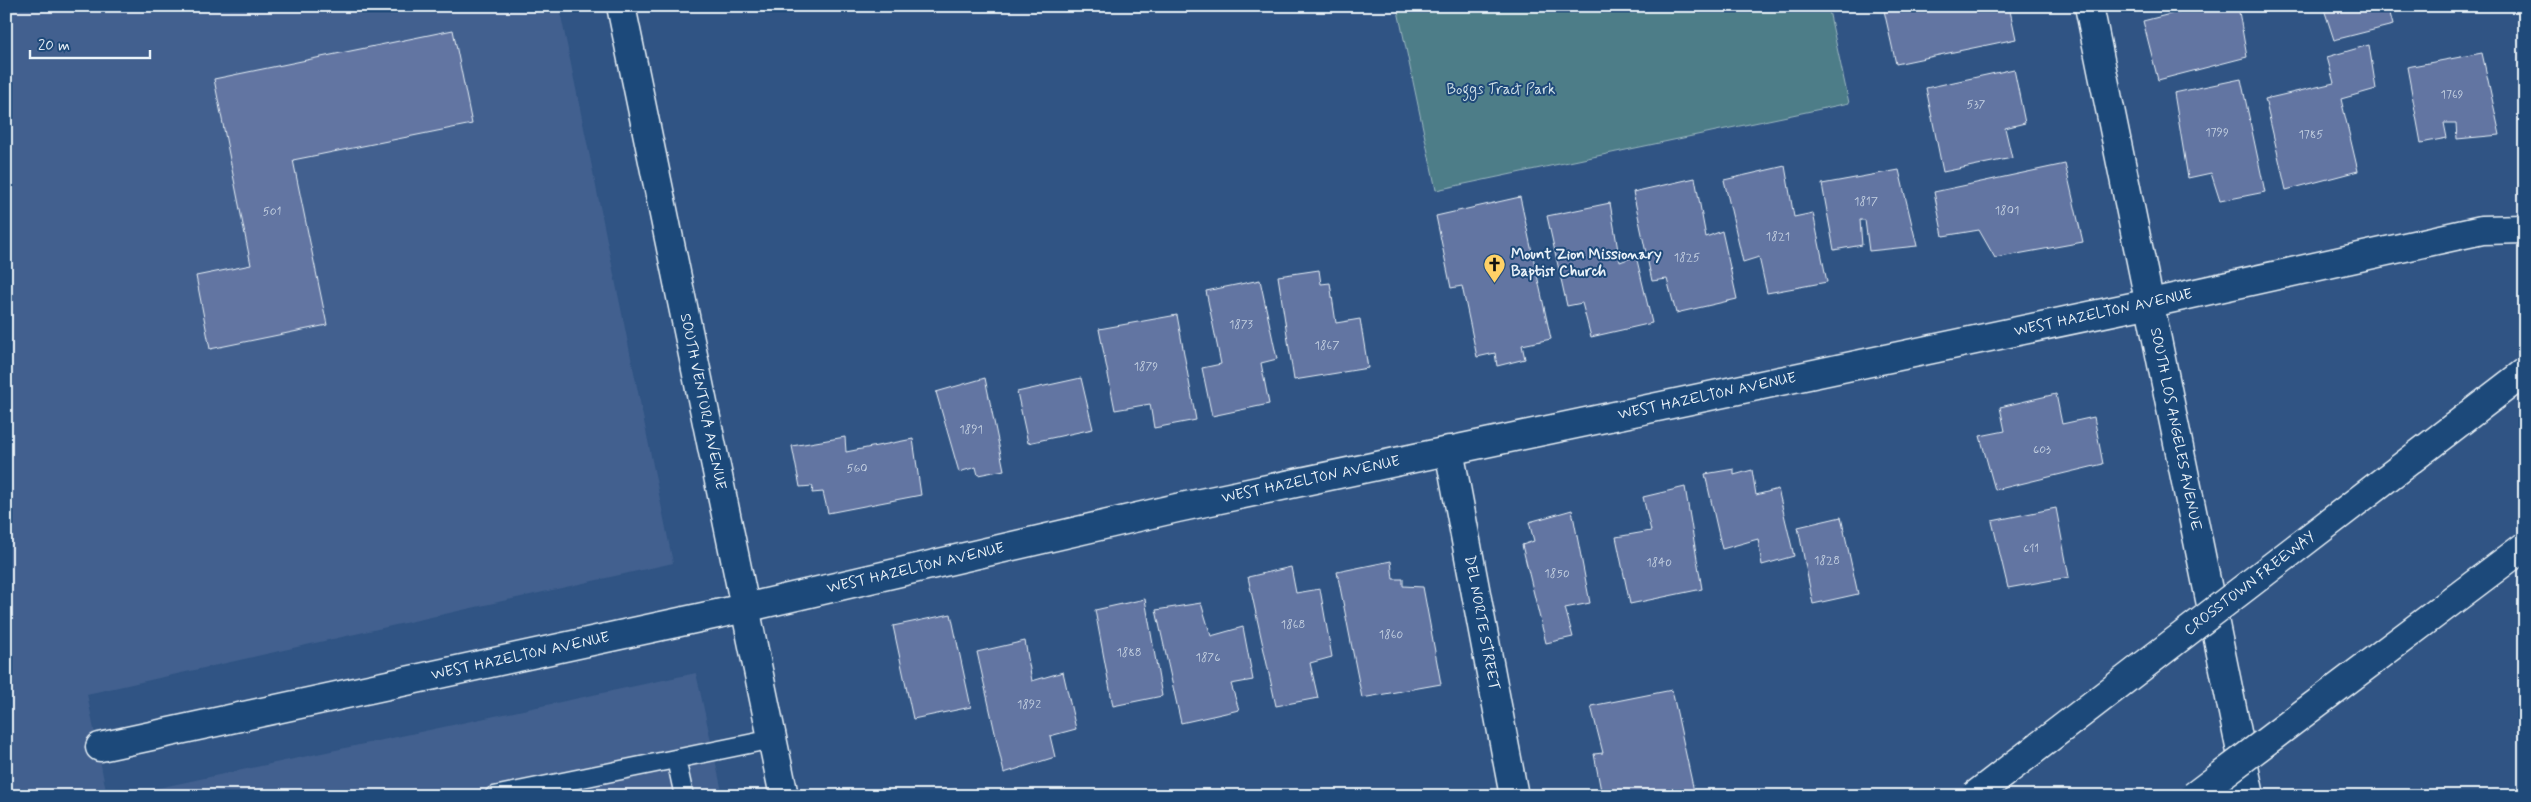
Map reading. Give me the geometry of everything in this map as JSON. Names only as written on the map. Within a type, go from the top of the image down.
[{"type":"main road","name":"SOUTH VENTURA AVENUE","points":[[621,6],[784,796]]},
{"type":"main road","name":"SOUTH LOS ANGELES AVENUE","points":[[2089,6],[2250,796]]},
{"type":"main road","name":"WEST HAZELTON AVENUE","points":[[100,747],[745,608],[1177,508],[2151,303],[2482,230],[2525,229]]},
{"type":"main road","name":"CROSSTOWN FREEWAY","points":[[1974,796],[2525,372]]},
{"type":"main road","name":"DEL NORTE STREET","points":[[1449,450],[1514,796]]},
{"type":"main road","points":[[2194,796],[2525,546]]},
{"type":"lane","points":[[494,796],[773,739]]},
{"type":"lane","points":[[676,759],[684,796]]},
{"type":"shaded area","points":[[6,6],[559,6],[673,563],[87,694],[107,796],[6,796]]},
{"type":"shaded area","points":[[696,673],[723,796],[121,796]]},
{"type":"green space","name":"Boggs Tract Park","points":[[1397,6],[1828,6],[1849,103],[1436,190]]},
{"type":"building","points":[[1883,6],[2009,6],[2016,39],[1896,64]]},
{"type":"building","points":[[2202,6],[2238,6],[2247,57],[2158,80],[2143,21]]},
{"type":"building","points":[[2323,6],[2388,6],[2393,25],[2334,40]]},
{"type":"building","points":[[453,30],[472,124],[293,160],[327,325],[210,349],[196,276],[251,265],[214,79]]},
{"type":"building","points":[[2369,45],[2376,89],[2341,99],[2358,171],[2286,190],[2265,99],[2334,83],[2327,57]]},
{"type":"building","points":[[2482,53],[2500,135],[2457,139],[2456,123],[2444,123],[2447,138],[2421,143],[2407,67]]},
{"type":"building","points":[[2014,69],[2025,123],[2005,128],[2012,158],[1943,172],[1926,88]]},
{"type":"building","points":[[2241,79],[2265,192],[2220,201],[2211,173],[2188,178],[2174,93]]},
{"type":"building","points":[[2065,164],[2083,242],[1995,258],[1979,230],[1943,236],[1934,192]]},
{"type":"building","points":[[1785,166],[1794,217],[1813,213],[1827,282],[1767,293],[1759,257],[1743,262],[1724,180]]},
{"type":"building","points":[[1899,170],[1917,246],[1869,251],[1865,220],[1860,220],[1862,245],[1834,250],[1822,184]]},
{"type":"building","points":[[1695,178],[1706,237],[1722,231],[1737,299],[1676,313],[1667,279],[1652,281],[1633,192]]},
{"type":"building","name":"Mount Zion Missionary Baptist Church","points":[[1520,197],[1551,339],[1522,345],[1525,359],[1497,366],[1495,353],[1477,357],[1462,286],[1451,288],[1436,216]]},
{"type":"building","points":[[1610,203],[1620,262],[1636,256],[1652,323],[1591,337],[1582,303],[1567,306],[1547,216]]},
{"type":"building","points":[[1319,270],[1321,284],[1330,283],[1336,323],[1360,319],[1368,368],[1294,380],[1278,276]]},
{"type":"building","points":[[1260,280],[1277,359],[1261,363],[1269,404],[1212,416],[1202,368],[1221,364],[1206,291]]},
{"type":"building","points":[[1177,315],[1196,420],[1154,428],[1150,404],[1115,410],[1099,329]]},
{"type":"building","points":[[985,378],[1004,470],[978,475],[976,467],[959,472],[936,392]]},
{"type":"building","points":[[1081,378],[1093,429],[1028,443],[1017,392]]},
{"type":"building","points":[[2056,394],[2062,424],[2094,417],[2103,464],[1995,490],[1980,436],[2005,431],[2000,407]]},
{"type":"building","points":[[845,437],[846,452],[913,439],[921,495],[828,513],[823,492],[812,493],[813,486],[800,487],[792,446]]},
{"type":"building","points":[[1734,469],[1734,475],[1752,470],[1756,495],[1778,489],[1794,556],[1762,565],[1758,539],[1722,549],[1705,474]]},
{"type":"building","points":[[1685,487],[1702,589],[1630,604],[1616,537],[1651,531],[1643,497]]},
{"type":"building","points":[[2056,508],[2069,577],[2008,588],[1992,521]]},
{"type":"building","points":[[1572,510],[1590,603],[1565,608],[1573,637],[1546,643],[1522,545],[1534,541],[1529,522]]},
{"type":"building","points":[[1841,517],[1858,594],[1813,604],[1798,527]]},
{"type":"building","points":[[1391,561],[1393,579],[1403,579],[1403,586],[1423,587],[1441,684],[1362,698],[1337,572]]},
{"type":"building","points":[[1291,567],[1296,593],[1320,589],[1332,657],[1310,663],[1318,698],[1276,706],[1248,577]]},
{"type":"building","points":[[1145,599],[1162,696],[1113,706],[1095,610]]},
{"type":"building","points":[[1201,603],[1211,636],[1243,627],[1253,680],[1231,684],[1239,710],[1181,723],[1156,610]]},
{"type":"building","points":[[951,614],[971,707],[913,719],[893,626]]},
{"type":"building","points":[[1025,641],[1032,681],[1063,672],[1076,729],[1050,736],[1055,757],[1004,773],[977,652]]},
{"type":"building","points":[[1672,690],[1695,796],[1602,796],[1594,754],[1603,753],[1591,706]]},
{"type":"place","name":"Mount Zion Missionary Baptist Church","points":[[1495,283]]}]
